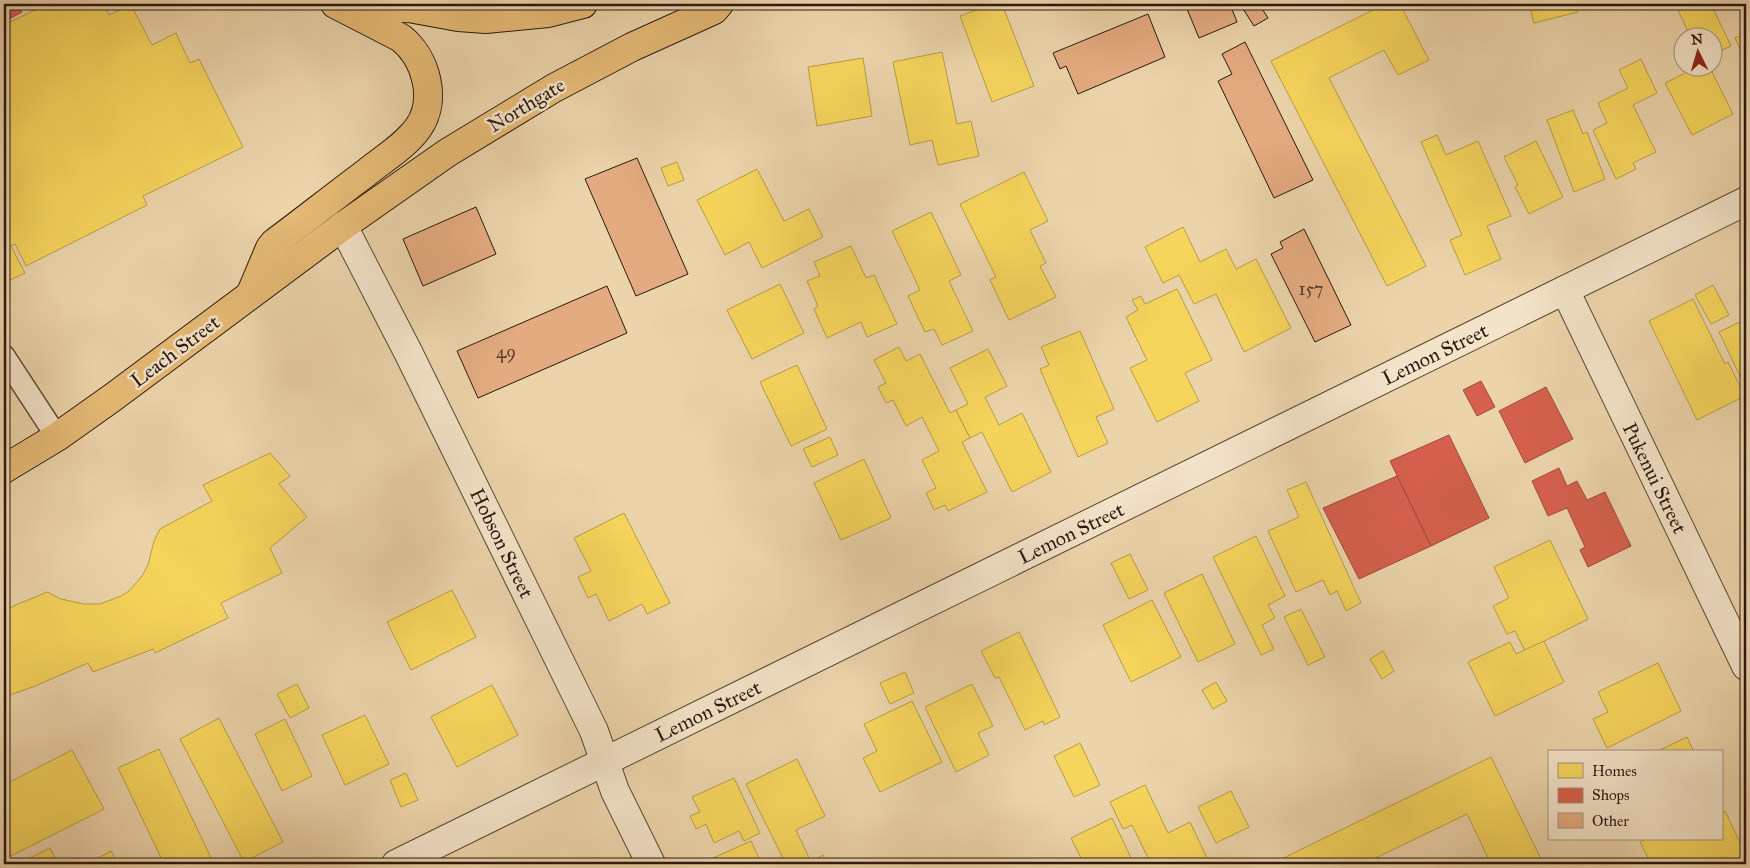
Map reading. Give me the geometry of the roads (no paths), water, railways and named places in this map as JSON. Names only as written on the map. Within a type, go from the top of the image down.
[{"type":"highway","points":[[340,6],[406,6],[458,17],[486,19],[548,13],[583,4]]},
{"type":"highway","name":"Northgate","points":[[343,226],[446,153],[554,88],[632,47],[714,10],[719,4]]},
{"type":"highway","points":[[250,295],[270,248],[274,243],[400,146],[418,127],[423,118],[427,97],[425,75],[417,54],[401,38],[340,6]]},
{"type":"highway","name":"Leach Street","points":[[4,469],[57,437],[343,226]]},
{"type":"street","name":"Lemon Street","points":[[396,864],[1746,201]]},
{"type":"street","name":"Hobson Street","points":[[343,226],[421,378],[594,731],[615,790],[651,864]]},
{"type":"street","name":"Pukenui Street","points":[[1565,290],[1746,666]]},
{"type":"lane","points":[[4,356],[57,437]]}]
